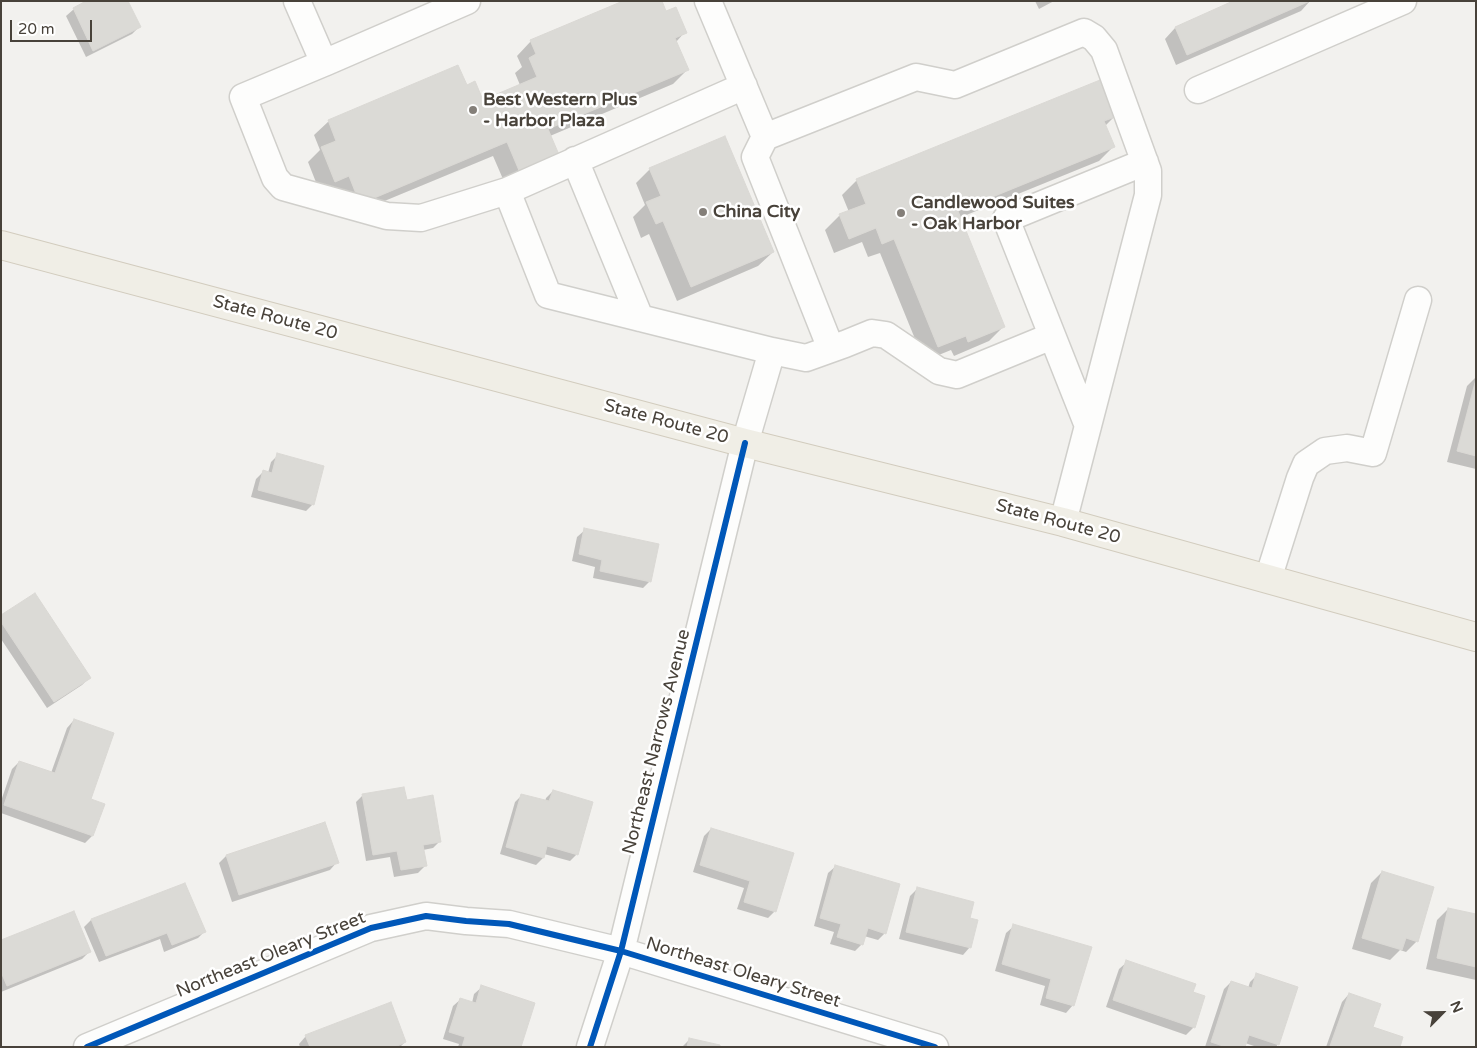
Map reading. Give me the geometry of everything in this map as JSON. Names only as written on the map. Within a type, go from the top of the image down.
[{"type":"main road","name":"State Route 20","points":[[1,245],[745,443],[1063,522],[1476,637]]},
{"type":"street","points":[[297,1],[324,63]]},
{"type":"street","points":[[467,1],[243,96],[275,178],[284,187],[387,216],[421,218],[506,191],[744,86]]},
{"type":"street","points":[[708,1],[765,137]]},
{"type":"street","points":[[1198,90],[1403,1]]},
{"type":"street","points":[[831,349],[755,157],[765,137],[916,77],[955,86],[1084,32],[1094,38],[1104,50],[1145,162],[1148,171],[1148,195],[1063,522]]},
{"type":"street","points":[[575,160],[640,318]]},
{"type":"street","points":[[1088,426],[1006,219],[1145,162]]},
{"type":"street","points":[[506,191],[548,295],[806,358],[872,333],[886,335],[939,371],[957,375],[1052,336]]},
{"type":"street","points":[[1268,579],[1306,464],[1325,451],[1347,448],[1373,453],[1418,300]]},
{"type":"street","name":"Northeast Narrows Avenue","points":[[590,1047],[621,951],[745,443],[772,351]]},
{"type":"street","name":"Northeast Oleary Street","points":[[87,1047],[371,928],[426,916],[509,924],[621,951],[934,1047]]},
{"type":"building","points":[[86,1],[128,1],[141,27],[93,51],[73,8]]},
{"type":"building","name":"Best Western Plus - Harbor Plaza","points":[[623,1],[662,1],[666,11],[676,7],[687,33],[675,38],[689,70],[548,129],[563,164],[523,180],[507,142],[360,204],[349,176],[335,182],[321,147],[336,141],[328,120],[458,65],[467,85],[475,81],[483,100],[537,77],[529,58],[536,54],[530,40]]},
{"type":"building","points":[[1233,1],[1310,1],[1187,55],[1175,27]]},
{"type":"building","name":"Candlewood Suites - Oak Harbor","points":[[1100,80],[1115,117],[1104,121],[1115,147],[958,211],[1005,327],[968,342],[966,336],[938,347],[894,239],[882,244],[876,228],[849,239],[839,214],[866,204],[856,179]]},
{"type":"building","name":"China City","points":[[725,136],[774,252],[691,287],[663,221],[656,224],[646,202],[661,196],[649,168]]},
{"type":"building","points":[[1476,379],[1476,456],[1457,451]]},
{"type":"building","points":[[277,453],[324,466],[314,505],[258,490],[263,470],[272,473]]},
{"type":"building","points":[[584,528],[659,544],[651,582],[600,571],[602,560],[579,554]]},
{"type":"building","points":[[35,593],[91,678],[54,702],[1,622],[1,615]]},
{"type":"building","points":[[74,719],[114,733],[91,799],[105,804],[93,836],[4,805],[19,761],[55,773]]},
{"type":"building","points":[[404,787],[407,800],[433,795],[441,842],[423,845],[427,866],[401,870],[397,851],[373,855],[362,794]]},
{"type":"building","points":[[553,790],[593,802],[578,855],[547,846],[544,858],[506,847],[521,794],[549,801]]},
{"type":"building","points":[[325,822],[339,863],[239,895],[226,855]]},
{"type":"building","points":[[711,828],[794,853],[776,912],[744,902],[750,881],[700,865]]},
{"type":"building","points":[[835,865],[900,884],[886,934],[868,928],[863,945],[837,937],[841,924],[820,918]]},
{"type":"building","points":[[1382,871],[1434,887],[1418,942],[1406,938],[1402,950],[1362,938]]},
{"type":"building","points":[[185,883],[206,932],[172,945],[167,933],[106,956],[91,919]]},
{"type":"building","points":[[917,887],[974,902],[970,918],[978,920],[971,948],[906,932]]},
{"type":"building","points":[[1448,908],[1476,914],[1476,967],[1437,958]]},
{"type":"building","points":[[74,911],[91,952],[7,986],[1,972],[1,940]]},
{"type":"building","points":[[1013,924],[1092,947],[1074,1006],[1046,998],[1051,979],[1002,964]]},
{"type":"building","points":[[1126,960],[1196,984],[1193,992],[1205,996],[1195,1028],[1113,1000]]},
{"type":"building","points":[[1256,973],[1298,987],[1279,1045],[1249,1035],[1245,1047],[1226,1047],[1211,1042],[1231,981],[1252,988]]},
{"type":"building","points":[[481,985],[535,1003],[521,1047],[462,1047],[465,1037],[449,1032],[460,998],[476,1003]]},
{"type":"building","points":[[1349,993],[1381,1004],[1373,1027],[1403,1037],[1400,1047],[1330,1046]]},
{"type":"building","points":[[391,1002],[406,1042],[395,1047],[310,1047],[305,1035]]},
{"type":"building","points":[[689,1038],[720,1045],[720,1047],[687,1047]]},
{"type":"cycle path","points":[[590,1047],[621,951],[745,443]]},
{"type":"cycle path","points":[[87,1047],[371,928],[426,916],[509,924],[621,951],[935,1047]]},
{"type":"place","name":"Best Western Plus - Harbor Plaza","points":[[473,110]]},
{"type":"place","name":"China City","points":[[703,212]]},
{"type":"place","name":"Candlewood Suites - Oak Harbor","points":[[901,213]]}]
